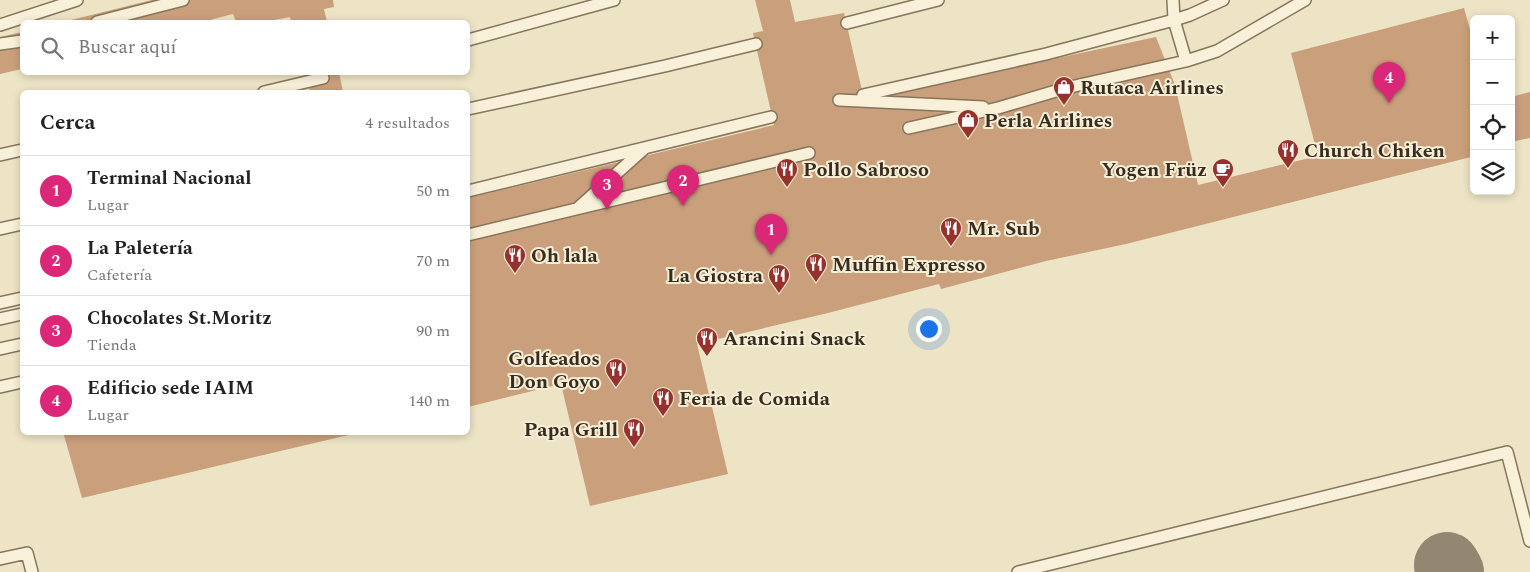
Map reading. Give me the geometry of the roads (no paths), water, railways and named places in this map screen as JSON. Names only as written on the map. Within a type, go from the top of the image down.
[{"type":"lane","points":[[0,25],[77,0]]},
{"type":"lane","points":[[105,20],[183,0]]},
{"type":"lane","points":[[470,39],[614,0]]},
{"type":"lane","points":[[847,23],[938,0]]},
{"type":"lane","points":[[1173,0],[1174,20],[1186,61]]},
{"type":"lane","points":[[863,95],[1046,54],[1174,20],[1223,0]]},
{"type":"lane","points":[[909,128],[998,108],[1066,88],[1186,61],[1217,51],[1305,0]]},
{"type":"lane","points":[[0,44],[20,41]]},
{"type":"lane","points":[[470,110],[756,44]]},
{"type":"lane","points":[[272,90],[323,78]]},
{"type":"lane","points":[[839,100],[998,108]]},
{"type":"lane","points":[[470,190],[771,117]]},
{"type":"lane","points":[[577,208],[647,146]]},
{"type":"lane","points":[[0,155],[20,150]]},
{"type":"lane","points":[[470,235],[809,153]]},
{"type":"lane","points":[[0,229],[20,224]]},
{"type":"lane","points":[[0,303],[20,298]]},
{"type":"lane","points":[[0,319],[20,314]]},
{"type":"lane","points":[[0,350],[20,345]]},
{"type":"lane","points":[[0,387],[20,382]]},
{"type":"lane","points":[[1018,572],[1507,452],[1528,526],[1530,541]]},
{"type":"lane","points":[[0,559],[28,553],[32,572]]},
{"type":"place","name":"Edificio sede IAIM","points":[[1389,103]]},
{"type":"place","name":"Rutaca Airlines","points":[[1064,106]]},
{"type":"place","name":"Perla Airlines","points":[[968,139]]},
{"type":"place","name":"Church Chiken","points":[[1288,169]]},
{"type":"place","name":"Pollo Sabroso","points":[[787,188]]},
{"type":"place","name":"Yogen Früz","points":[[1223,188]]},
{"type":"place","name":"La Paletería","points":[[683,206]]},
{"type":"place","name":"Chocolates St.Moritz","points":[[607,210]]},
{"type":"place","name":"Mr. Sub","points":[[951,247]]},
{"type":"place","name":"Terminal Nacional","points":[[771,255]]},
{"type":"place","name":"Oh lala","points":[[515,274]]},
{"type":"place","name":"Muffin Expresso","points":[[816,283]]},
{"type":"place","name":"La Giostra","points":[[779,294]]},
{"type":"place","name":"Arancini Snack","points":[[707,357]]},
{"type":"place","name":"Golfeados Don Goyo","points":[[616,388]]},
{"type":"place","name":"Feria de Comida","points":[[663,417]]},
{"type":"place","name":"Papa Grill","points":[[634,448]]}]
